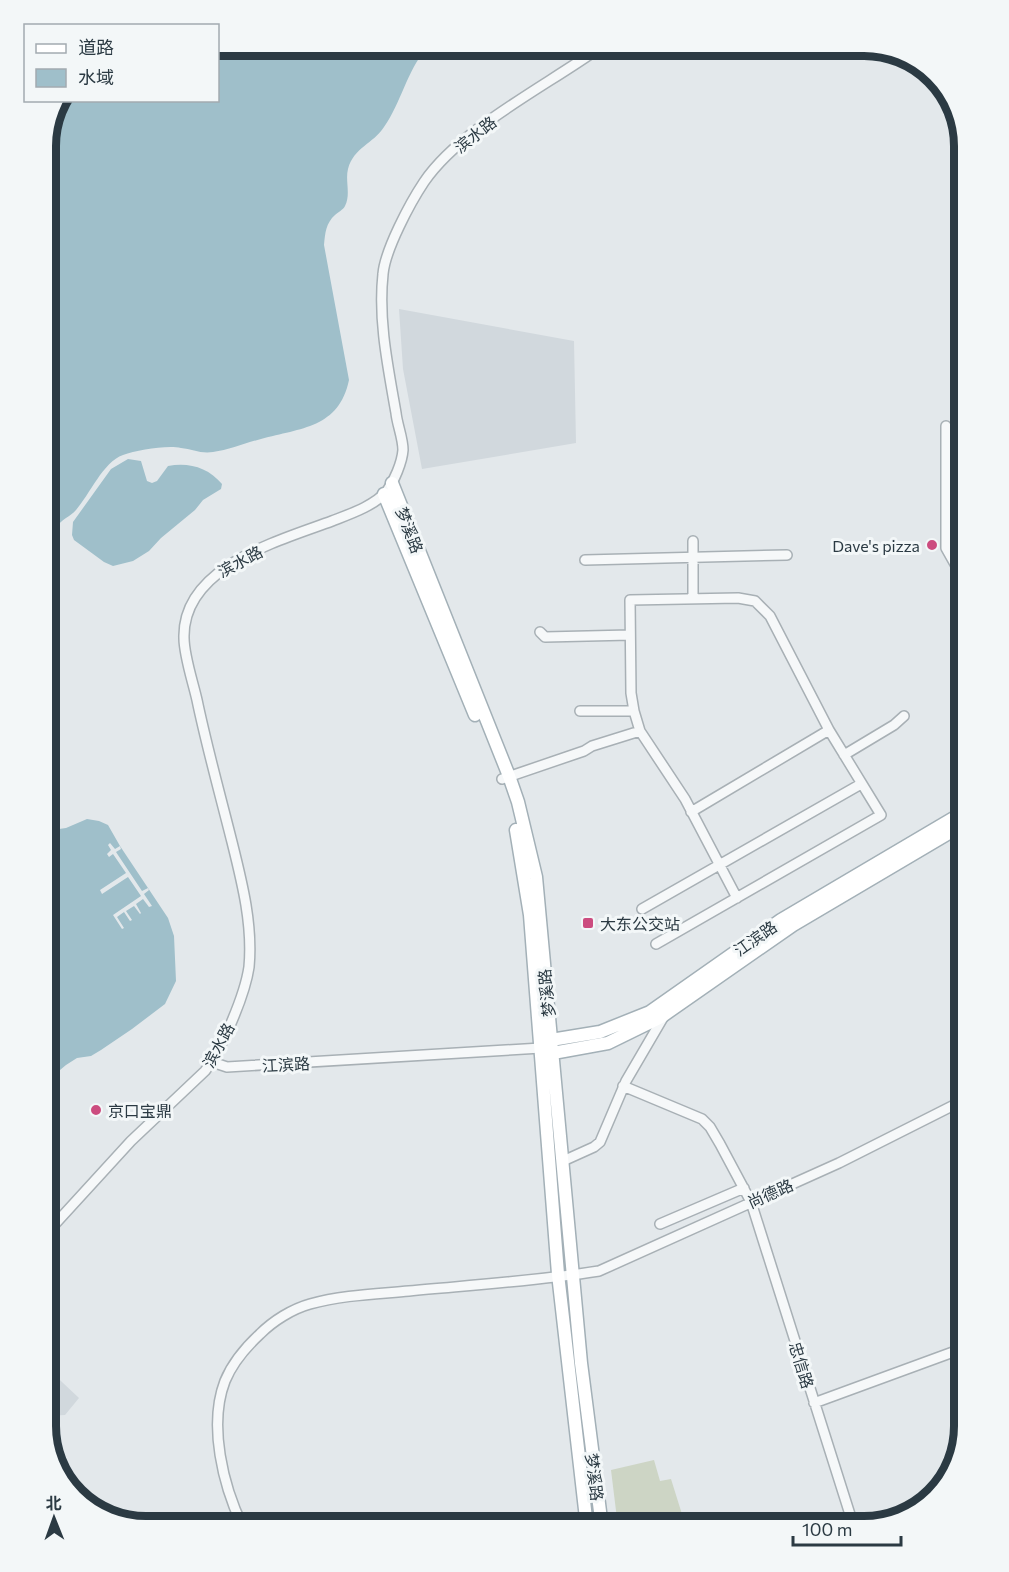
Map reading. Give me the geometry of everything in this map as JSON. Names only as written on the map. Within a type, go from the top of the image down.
[{"type":"main road","name":"梦溪路","points":[[392,483],[505,777],[513,814],[526,880],[563,1161],[580,1363],[601,1516]]},
{"type":"main road","name":"梦溪路","points":[[384,494],[505,777]]},
{"type":"main road","name":"江滨路","points":[[548,1047],[600,1032],[650,1012],[781,920],[954,818]]},
{"type":"main road","name":"江滨路","points":[[548,1047],[609,1043],[666,1014],[793,925],[954,830]]},
{"type":"main road","name":"梦溪路","points":[[548,1047],[558,1277],[586,1516]]},
{"type":"street","name":"滨水路","points":[[56,1223],[131,1142],[212,1062],[233,1017],[249,968],[249,929],[237,863],[199,710],[184,638],[187,618],[196,592],[214,574],[279,541],[356,512],[384,494],[392,483],[403,450],[381,315],[383,271],[407,213],[425,181],[456,147],[493,119],[587,56]]},
{"type":"street","points":[[946,426],[946,548],[954,562]]},
{"type":"street","points":[[693,541],[693,599]]},
{"type":"street","points":[[585,560],[787,555]]},
{"type":"street","points":[[656,944],[737,898],[881,815],[829,730],[770,616],[755,601],[738,598],[630,600],[633,711],[642,733],[692,812],[737,898]]},
{"type":"street","points":[[540,632],[545,637],[630,634]]},
{"type":"street","points":[[580,711],[633,711]]},
{"type":"street","points":[[844,755],[894,725],[904,716]]},
{"type":"street","points":[[692,812],[829,730]]},
{"type":"street","points":[[505,777],[584,751],[590,752],[626,743],[642,733]]},
{"type":"street","points":[[642,909],[861,784]]},
{"type":"street","points":[[563,1161],[600,1142],[623,1086],[666,1014]]},
{"type":"street","name":"江滨路","points":[[212,1062],[227,1067],[548,1047]]},
{"type":"street","name":"忠信路","points":[[623,1086],[702,1119],[710,1127],[744,1188],[751,1202],[850,1516]]},
{"type":"street","name":"尚德路","points":[[239,1516],[226,1482],[218,1436],[218,1414],[225,1381],[246,1346],[273,1322],[308,1304],[349,1297],[599,1271],[839,1163],[954,1105]]},
{"type":"street","points":[[660,1224],[744,1188]]},
{"type":"street","points":[[814,1403],[954,1352]]},
{"type":"shaded area","points":[[399,309],[574,341],[576,443],[422,469],[403,369]]},
{"type":"shaded area","points":[[56,1376],[79,1398],[65,1415],[56,1415]]},
{"type":"green space","points":[[654,1460],[660,1481],[671,1479],[683,1516],[617,1516],[611,1470]]},
{"type":"water","points":[[219,56],[421,56],[390,118],[380,133],[359,151],[351,162],[347,174],[347,201],[326,228],[324,245],[349,380],[337,408],[327,417],[304,428],[225,450],[204,452],[175,447],[123,455],[109,464],[76,510],[56,528],[56,139],[62,111],[67,102],[219,102]]},
{"type":"water","points":[[128,459],[141,461],[147,481],[152,483],[157,481],[168,466],[190,465],[210,473],[222,484],[221,489],[203,500],[149,551],[133,561],[113,566],[74,540],[73,522],[111,469]]},
{"type":"water","points":[[56,551],[57,559],[56,588]]},
{"type":"water","points":[[87,819],[108,825],[168,918],[174,936],[176,981],[165,1004],[101,1050],[91,1056],[77,1058],[56,1073],[56,829],[66,828]]},
{"type":"pier","points":[[110,843],[115,849],[120,846],[121,849],[116,852],[142,891],[148,888],[149,890],[144,894],[152,906],[149,907],[143,899],[136,904],[140,914],[134,906],[126,911],[132,920],[130,921],[124,912],[117,917],[124,928],[122,929],[113,915],[141,896],[128,877],[102,894],[100,890],[126,873],[113,854],[109,857],[107,854],[111,850],[108,845]]},
{"type":"place","name":"Dave's pizza","points":[[932,545]]},
{"type":"place","name":"大东公交站","points":[[588,923]]},
{"type":"place","name":"京口宝鼎","points":[[96,1110]]}]
